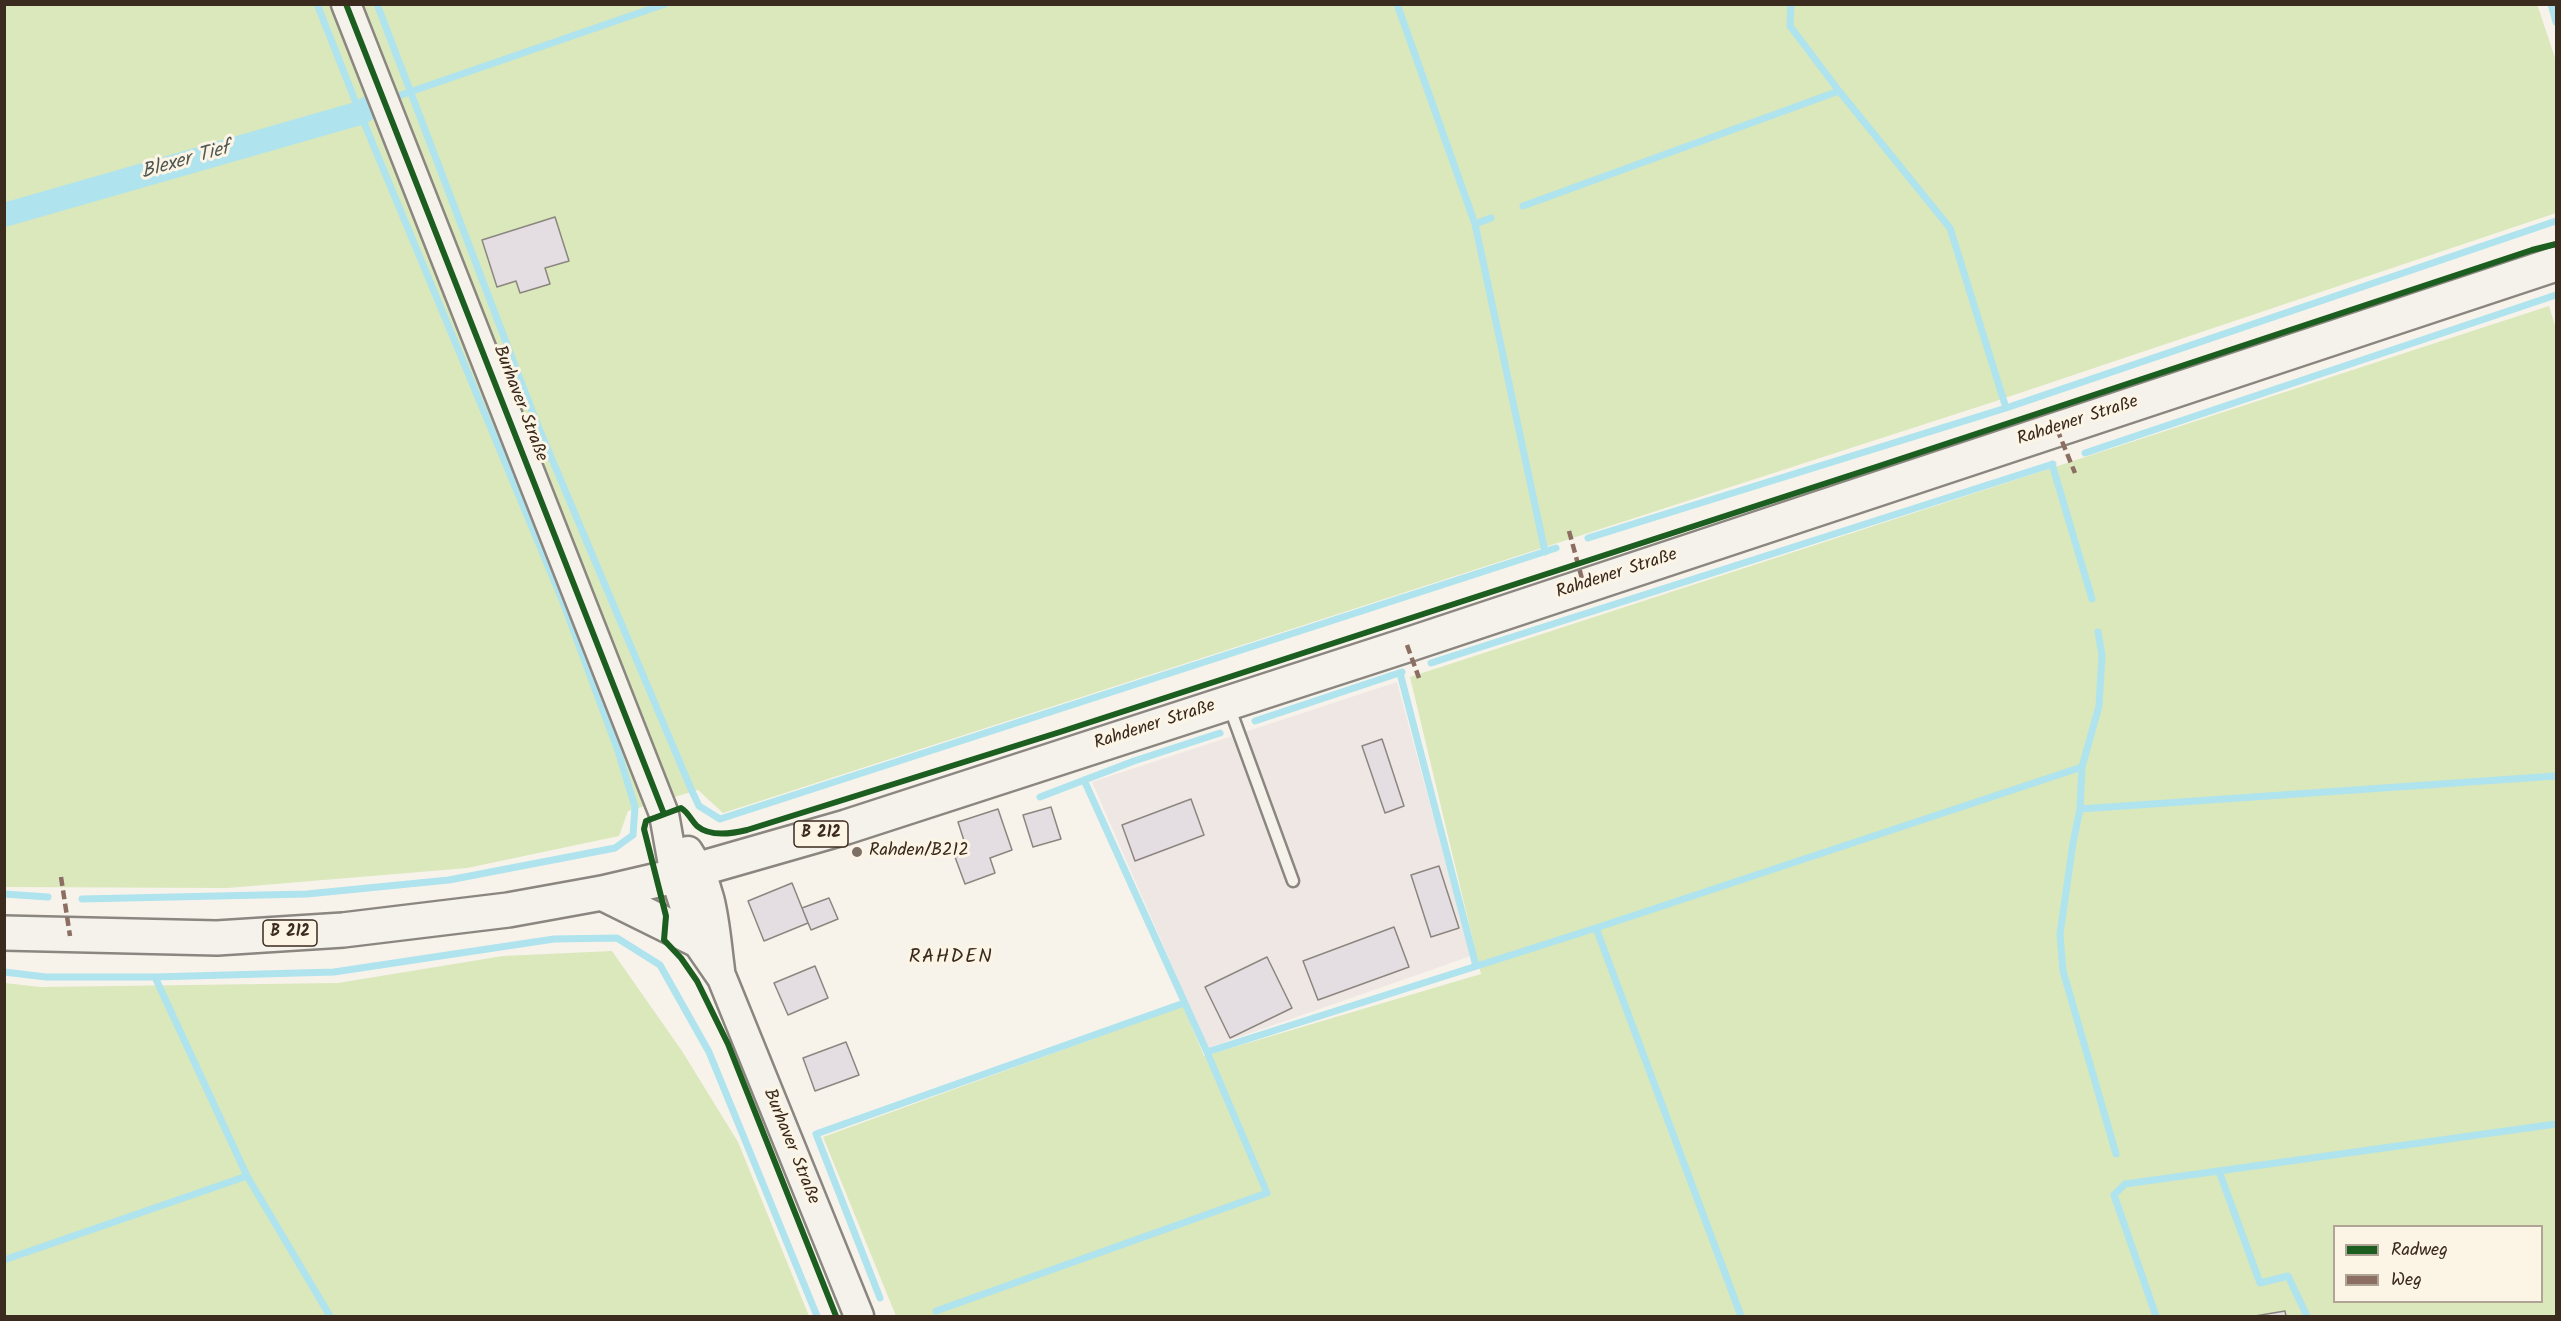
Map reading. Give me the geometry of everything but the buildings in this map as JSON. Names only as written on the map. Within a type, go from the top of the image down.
[{"type":"main road","name":"Rahdener Straße","points":[[687,872],[846,827],[1228,703],[2556,264]]},
{"type":"main road","name":"B 212","points":[[4,933],[217,938],[343,930],[508,909],[602,893],[687,872]]},
{"type":"main road","points":[[602,893],[695,939]]},
{"type":"street","name":"Burhaver Straße","points":[[346,4],[687,872],[695,939],[722,978],[859,1317]]},
{"type":"street","name":"Burhaver Straße","points":[[687,872],[709,891],[722,978]]},
{"type":"lane","points":[[1228,703],[1293,881]]},
{"type":"shaded area","points":[[1397,682],[1471,956],[1208,1048],[1092,782]]},
{"type":"green space","points":[[2537,4],[2556,61],[2556,213],[1993,402],[723,813],[698,790],[628,811],[619,836],[467,868],[227,888],[5,887],[5,5]]},
{"type":"green space","points":[[2549,306],[2556,329],[2556,1316],[896,1316],[823,1137],[1183,1006],[1204,1056],[1481,974],[1410,677]]},
{"type":"green space","points":[[612,951],[682,1051],[738,1142],[809,1316],[5,1316],[5,983],[40,987],[338,983],[503,956]]},
{"type":"waterway","points":[[82,899],[307,894],[449,880],[615,848],[633,835],[635,807],[618,751],[563,602],[317,4]]},
{"type":"waterway","points":[[377,4],[538,426],[691,789],[699,806],[720,819],[1556,548]]},
{"type":"waterway","name":"Blexer Tief","points":[[401,95],[665,4]]},
{"type":"waterway","points":[[1397,4],[1475,224],[1545,552]]},
{"type":"waterway","points":[[1791,4],[1790,26],[1839,91],[1950,228],[2006,408]]},
{"type":"waterway","name":"Blexer Tief","points":[[2551,4],[2556,22]]},
{"type":"waterway","points":[[1523,206],[1839,91]]},
{"type":"waterway","name":"Blexer Tief","points":[[4,215],[360,113],[368,108]]},
{"type":"waterway","points":[[1475,224],[1491,218]]},
{"type":"waterway","points":[[1588,538],[2006,408],[2556,221]]},
{"type":"waterway","points":[[2085,453],[2556,295]]},
{"type":"waterway","points":[[2052,464],[2092,599]]},
{"type":"waterway","points":[[1431,663],[2053,464]]},
{"type":"waterway","points":[[2098,632],[2102,655],[2099,706],[2082,767],[2080,809],[2060,934],[2063,971],[2116,1154]]},
{"type":"waterway","points":[[1255,721],[1402,672]]},
{"type":"waterway","points":[[1400,673],[1476,966]]},
{"type":"waterway","points":[[1040,797],[1134,761],[1220,733]]},
{"type":"waterway","points":[[1207,1052],[1596,928],[2082,767]]},
{"type":"waterway","points":[[2080,809],[2556,776]]},
{"type":"waterway","points":[[936,1311],[1267,1193],[1207,1052],[1084,780]]},
{"type":"waterway","points":[[4,894],[48,897]]},
{"type":"waterway","points":[[1596,928],[1741,1316]]},
{"type":"waterway","points":[[4,972],[46,977],[155,977],[334,972],[554,939],[617,938],[660,965],[709,1052],[817,1316]]},
{"type":"waterway","points":[[155,977],[247,1176],[330,1316]]},
{"type":"waterway","points":[[880,1298],[816,1134],[1184,1003]]},
{"type":"waterway","points":[[2156,1316],[2114,1195],[2125,1184],[2556,1124]]},
{"type":"waterway","points":[[2219,1171],[2260,1283],[2288,1276],[2307,1316]]},
{"type":"waterway","points":[[4,1260],[247,1176]]},
{"type":"marked path","points":[[2057,429],[2075,473]]},
{"type":"marked path","points":[[1569,531],[1584,586]]},
{"type":"marked path","points":[[1407,645],[1419,678]]},
{"type":"marked path","points":[[61,877],[70,936]]},
{"type":"cycle path","points":[[346,4],[664,814]]},
{"type":"cycle path","points":[[836,1316],[728,1044],[697,981],[681,958],[664,940],[666,916],[644,829],[646,821],[681,808],[697,826],[708,832],[728,833],[747,830],[1060,732],[2556,244]]},
{"type":"place","name":"Rahden/B212","points":[[857,852]]},
{"type":"district","name":"RAHDEN","points":[[951,959]]}]
